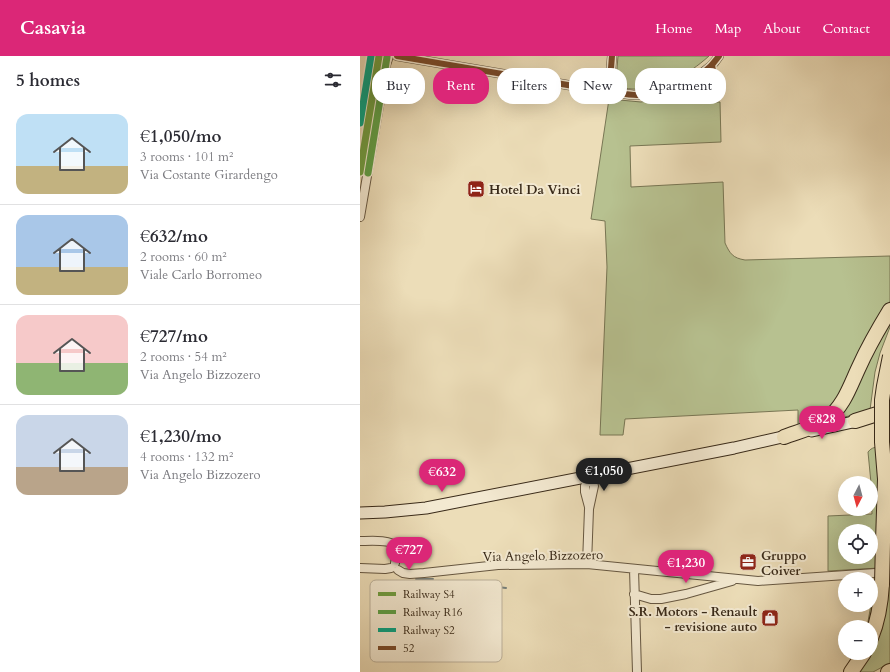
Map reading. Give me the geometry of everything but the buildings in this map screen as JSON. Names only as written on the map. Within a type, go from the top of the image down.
[{"type":"highway","points":[[784,437],[826,421],[835,412],[846,396],[877,331],[890,310]]},
{"type":"highway","points":[[890,356],[882,400],[882,442],[890,530]]},
{"type":"highway","points":[[855,422],[890,410]]},
{"type":"highway","points":[[855,422],[890,420]]},
{"type":"highway","points":[[885,479],[890,502]]},
{"type":"highway","points":[[877,620],[882,584],[885,479]]},
{"type":"highway","points":[[851,672],[859,660]]},
{"type":"street","points":[[360,217],[386,65],[389,56]]},
{"type":"street","points":[[397,56],[569,85]]},
{"type":"street","points":[[611,68],[612,56]]},
{"type":"street","points":[[627,94],[636,95],[660,93],[675,88],[712,65],[719,56]]},
{"type":"street","points":[[360,513],[426,508],[890,416]]},
{"type":"street","points":[[587,564],[589,509],[585,486],[590,476]]},
{"type":"street","points":[[360,541],[387,541],[392,543],[396,547],[395,567]]},
{"type":"street","name":"Via Angelo Bizzozero","points":[[360,568],[385,569],[395,567],[403,573],[410,574],[498,565],[587,564],[768,581],[890,572]]},
{"type":"street","points":[[634,569],[637,672]]},
{"type":"street","name":"Via Angelo Bizzozero","points":[[634,594],[651,599],[661,599],[686,594],[736,579]]},
{"type":"green space","points":[[618,56],[709,56],[694,68],[635,68],[635,89],[627,89],[627,68],[617,68]]},
{"type":"green space","points":[[627,101],[635,101],[635,104],[720,104],[721,142],[630,146],[631,187],[723,182],[725,243],[732,255],[745,260],[890,256],[890,301],[878,321],[846,389],[829,411],[809,422],[798,425],[798,410],[625,419],[623,435],[600,435],[607,267],[605,221],[591,219],[608,104],[627,104]]},
{"type":"green space","points":[[890,315],[890,327],[880,353],[875,372],[870,410],[827,422]]},
{"type":"green space","points":[[890,446],[890,559],[879,560],[879,568],[828,571],[828,516],[878,516],[878,476],[870,476],[868,452],[875,447]]},
{"type":"green space","points":[[890,577],[890,663],[873,672],[855,672],[863,660],[878,660],[878,620],[868,620],[870,612],[878,612],[878,579]]},
{"type":"waterway","points":[[416,579],[433,579]]},
{"type":"waterway","points":[[502,588],[506,588]]},
{"type":"rail line","name":"S2","points":[[360,123],[371,56]]},
{"type":"rail line","name":"S4","points":[[360,172],[379,56]]},
{"type":"rail line","name":"R16","points":[[368,173],[387,57]]},
{"type":"transit line","name":"52","points":[[397,56],[609,92],[637,95],[660,92],[683,85],[703,73],[719,56]]},
{"type":"transit line","name":"52","points":[[611,68],[612,56]]},
{"type":"transit line","name":"52","points":[[712,68],[712,65],[719,56]]},
{"type":"place","name":"Hotel Da Vinci","points":[[476,189]]},
{"type":"place","name":"Gruppo Coiver","points":[[748,562]]},
{"type":"place","name":"S.R. Motors - Renault - revisione auto","points":[[770,618]]}]
